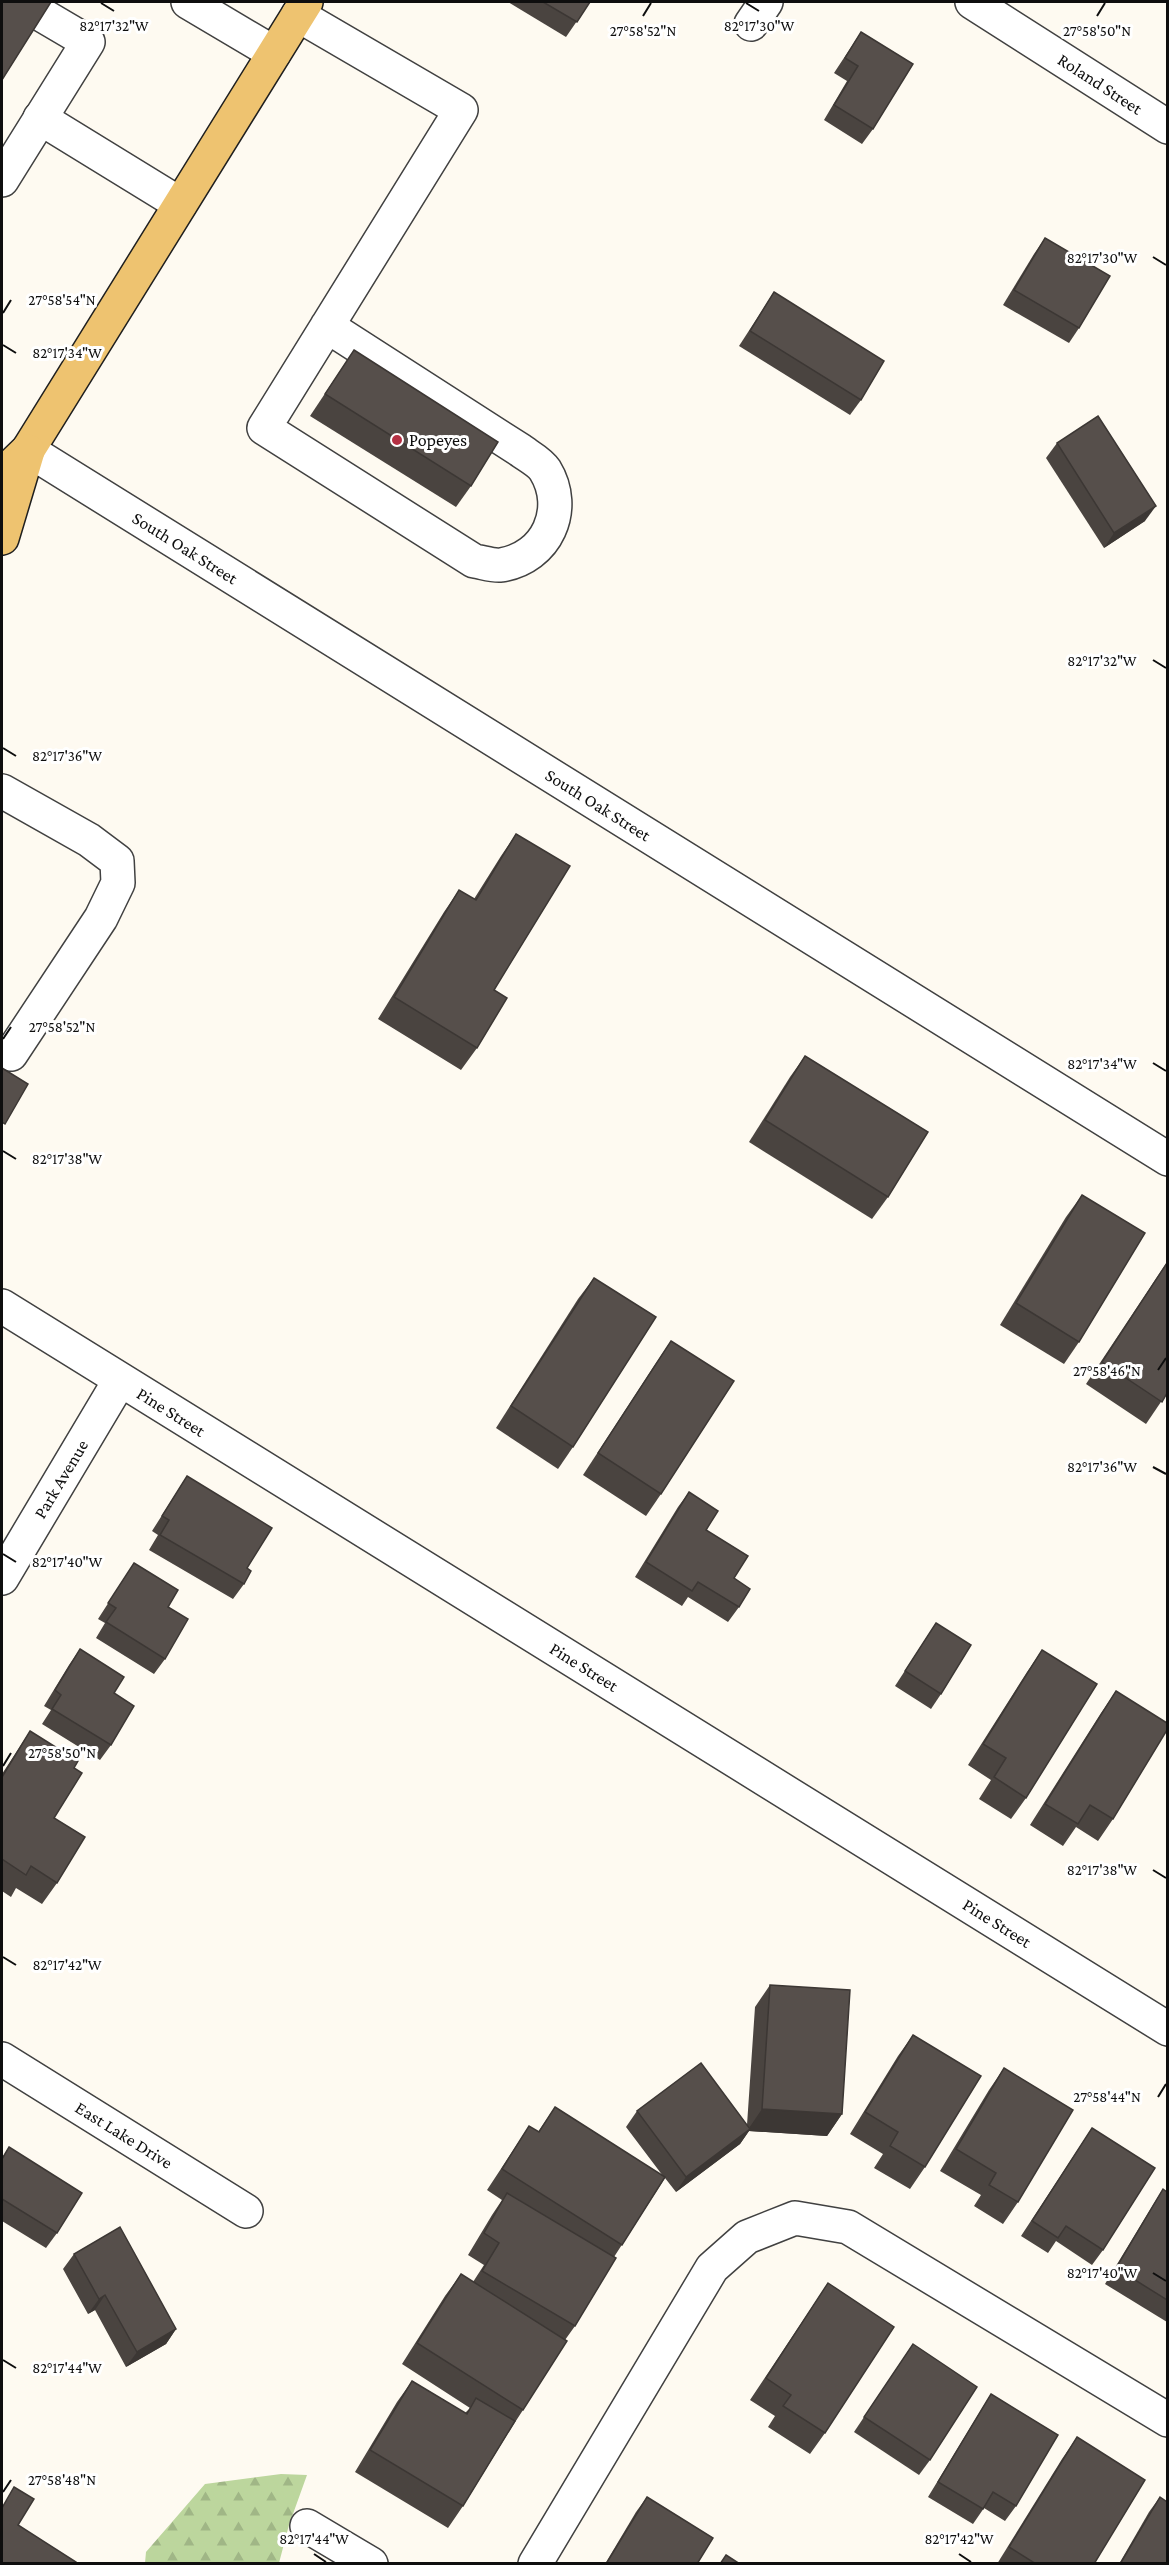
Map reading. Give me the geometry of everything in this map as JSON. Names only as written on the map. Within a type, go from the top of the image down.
[{"type":"main road","points":[[2,475],[28,450],[302,8]]},
{"type":"main road","points":[[2,538],[28,450]]},
{"type":"street","points":[[2,180],[88,42],[20,2]]},
{"type":"street","points":[[188,2],[274,53]]},
{"type":"street","name":"Roland Street","points":[[972,2],[1167,127]]},
{"type":"street","points":[[302,8],[461,110],[327,326],[264,428],[474,561],[500,565],[522,558],[549,534],[555,514],[554,489],[544,468],[520,450],[327,326]]},
{"type":"street","points":[[40,118],[180,204]]},
{"type":"street","name":"South Oak Street","points":[[28,450],[1167,1159]]},
{"type":"street","points":[[2,791],[89,840],[117,861],[118,884],[101,918],[11,1054]]},
{"type":"street","name":"Pine Street","points":[[2,1306],[1167,2029]]},
{"type":"street","name":"Park Avenue","points":[[2,1578],[120,1380]]},
{"type":"street","name":"East Lake Drive","points":[[2,2059],[246,2211]]},
{"type":"street","points":[[535,2564],[712,2268],[747,2237],[795,2218],[848,2227],[1167,2420]]},
{"type":"street","points":[[307,2526],[371,2564]]},
{"type":"green space","points":[[281,2474],[307,2475],[289,2525],[279,2563],[145,2563],[146,2552],[205,2484]]},
{"type":"building","points":[[2,2],[51,2],[2,80]]},
{"type":"building","points":[[543,2],[590,2],[577,22]]},
{"type":"building","points":[[861,32],[913,64],[873,129],[834,105],[858,66],[845,58]]},
{"type":"building","points":[[1045,238],[1110,276],[1079,328],[1014,290]]},
{"type":"building","points":[[774,292],[884,361],[861,400],[750,331]]},
{"type":"building","points":[[354,350],[498,442],[471,486],[325,394]]},
{"type":"building","points":[[1098,416],[1156,506],[1114,533],[1057,443]]},
{"type":"building","points":[[516,834],[570,866],[494,990],[507,998],[477,1048],[394,997],[459,890],[476,900]]},
{"type":"building","points":[[805,1056],[928,1132],[888,1197],[765,1120]]},
{"type":"building","points":[[2,1068],[28,1084],[5,1124],[2,1122]]},
{"type":"building","points":[[1082,1195],[1145,1233],[1079,1342],[1016,1303]]},
{"type":"building","points":[[1167,1263],[1167,1393],[1162,1402],[1102,1362]]},
{"type":"building","points":[[594,1278],[656,1317],[573,1447],[511,1406]]},
{"type":"building","points":[[671,1341],[734,1381],[661,1494],[598,1453]]},
{"type":"building","points":[[187,1476],[272,1528],[247,1568],[251,1571],[244,1584],[160,1535],[169,1520],[162,1516]]},
{"type":"building","points":[[689,1492],[718,1511],[706,1530],[748,1556],[734,1578],[750,1589],[739,1607],[698,1582],[692,1591],[646,1562]]},
{"type":"building","points":[[134,1563],[178,1590],[168,1607],[188,1619],[165,1659],[106,1622],[116,1608],[108,1603]]},
{"type":"building","points":[[936,1623],[971,1645],[941,1694],[905,1671]]},
{"type":"building","points":[[80,1649],[124,1677],[114,1693],[134,1706],[111,1745],[52,1709],[61,1695],[55,1690]]},
{"type":"building","points":[[1042,1650],[1097,1684],[1026,1798],[994,1777],[1006,1758],[983,1744]]},
{"type":"building","points":[[1116,1691],[1167,1723],[1167,1730],[1113,1819],[1090,1805],[1078,1824],[1045,1804]]},
{"type":"building","points":[[30,1731],[78,1761],[74,1768],[82,1773],[54,1818],[85,1837],[57,1883],[31,1866],[26,1875],[2,1859],[2,1777]]},
{"type":"building","points":[[770,1985],[850,1990],[842,2114],[762,2109]]},
{"type":"building","points":[[913,2035],[981,2076],[925,2167],[890,2146],[898,2132],[865,2112]]},
{"type":"building","points":[[701,2063],[750,2129],[686,2177],[637,2111]]},
{"type":"building","points":[[1004,2068],[1073,2110],[1018,2202],[989,2185],[996,2173],[956,2149]]},
{"type":"building","points":[[555,2107],[665,2177],[622,2245],[502,2169],[529,2126],[539,2132]]},
{"type":"building","points":[[1092,2128],[1155,2168],[1103,2250],[1066,2226],[1058,2238],[1032,2221]]},
{"type":"building","points":[[9,2147],[82,2193],[57,2233],[2,2199],[2,2159]]},
{"type":"building","points":[[1163,2189],[1167,2192],[1167,2300],[1116,2268]]},
{"type":"building","points":[[507,2193],[616,2258],[575,2326],[482,2271],[499,2243],[484,2233]]},
{"type":"building","points":[[120,2227],[176,2329],[137,2352],[105,2295],[99,2299],[74,2254]]},
{"type":"building","points":[[461,2274],[567,2341],[523,2410],[417,2343]]},
{"type":"building","points":[[828,2283],[894,2327],[825,2433],[783,2406],[791,2395],[766,2378]]},
{"type":"building","points":[[913,2344],[977,2387],[930,2460],[864,2417]]},
{"type":"building","points":[[412,2381],[467,2414],[476,2398],[515,2421],[463,2506],[370,2450]]},
{"type":"building","points":[[991,2394],[1058,2435],[1016,2506],[993,2492],[983,2509],[938,2482]]},
{"type":"building","points":[[1077,2437],[1145,2480],[1094,2564],[1036,2564],[1009,2547]]},
{"type":"building","points":[[14,2487],[34,2499],[18,2525],[76,2562],[75,2564],[2,2564],[2,2508]]},
{"type":"building","points":[[647,2497],[713,2538],[697,2564],[606,2564]]},
{"type":"building","points":[[1160,2497],[1167,2502],[1167,2564],[1120,2564]]},
{"type":"building","points":[[726,2555],[740,2564],[720,2564]]},
{"type":"place","name":"Popeyes","points":[[397,440]]}]
